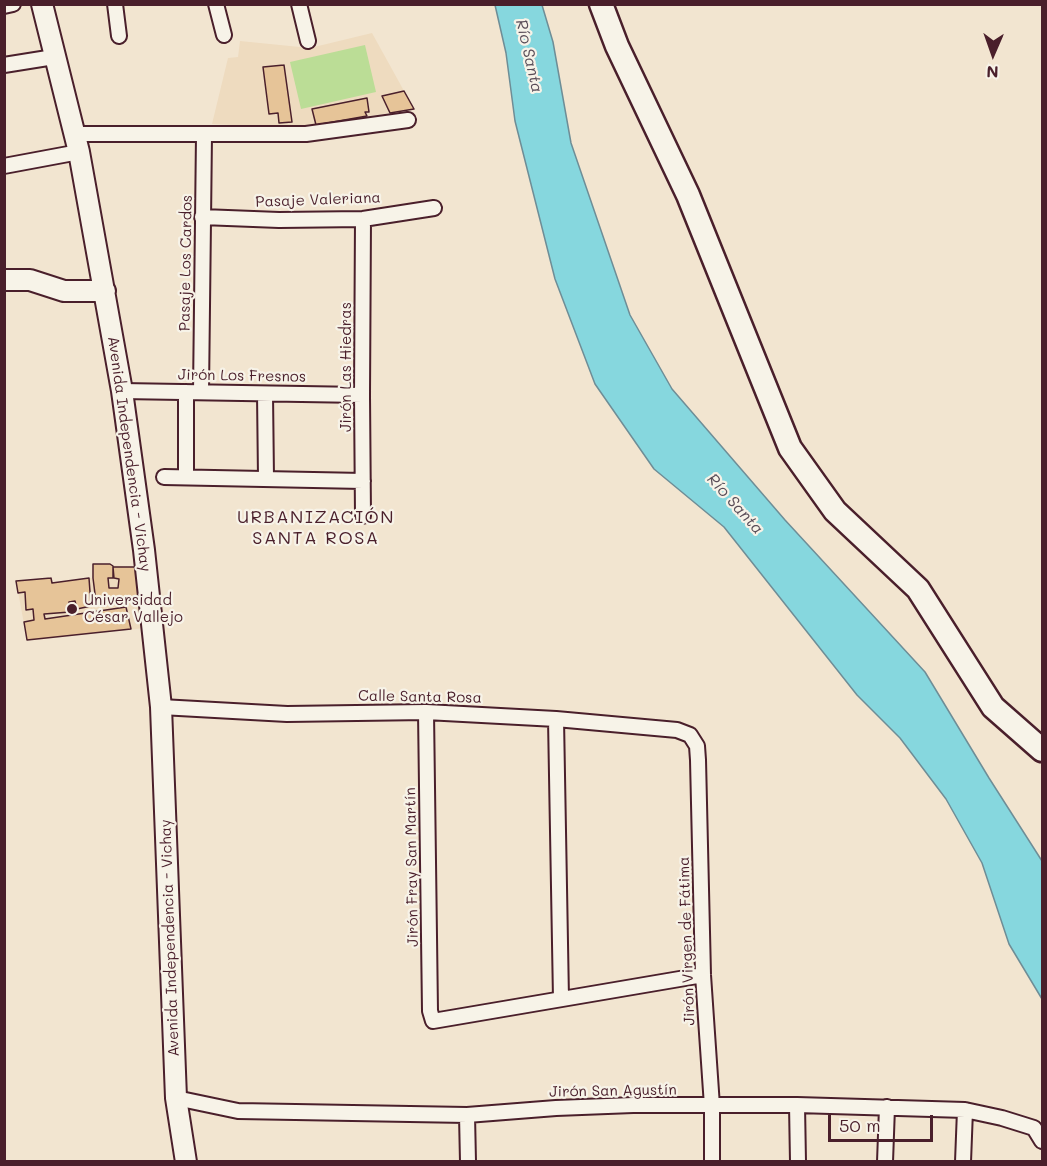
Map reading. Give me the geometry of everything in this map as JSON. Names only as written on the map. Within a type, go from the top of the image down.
[{"type":"main road","name":"Avenida Independencia - Vichay","points":[[42,4],[77,143],[105,291],[122,391],[144,550],[161,707],[176,1098],[186,1161]]},
{"type":"main road","points":[[602,4],[617,46],[688,195],[790,448],[835,511],[918,589],[993,707],[1042,750]]},
{"type":"main road","points":[[4,280],[30,280],[64,291],[105,291]]},
{"type":"street","points":[[4,6],[13,4]]},
{"type":"street","points":[[115,4],[119,36]]},
{"type":"street","points":[[216,4],[224,35]]},
{"type":"street","points":[[299,4],[308,41]]},
{"type":"street","points":[[4,65],[54,57]]},
{"type":"street","points":[[4,166],[77,143],[204,135],[306,134],[408,120]]},
{"type":"street","name":"Pasaje Los Cardos","points":[[201,392],[204,135]]},
{"type":"street","name":"Pasaje Valeriana","points":[[202,217],[279,220],[363,219],[434,208]]},
{"type":"street","name":"Jirón Las Hiedras","points":[[363,219],[363,516]]},
{"type":"street","name":"Jirón Los Fresnos","points":[[122,391],[362,395]]},
{"type":"street","points":[[186,392],[186,477]]},
{"type":"street","points":[[265,394],[266,478]]},
{"type":"street","points":[[164,477],[363,481]]},
{"type":"street","name":"Calle Santa Rosa","points":[[161,707],[287,714],[426,712],[556,719],[677,730]]},
{"type":"street","name":"Jirón Fray San Martín","points":[[426,712],[430,1011],[433,1021],[561,999]]},
{"type":"street","points":[[556,719],[561,999],[703,975]]},
{"type":"street","name":"Jirón Virgen de Fátima","points":[[677,730],[690,735],[697,746],[703,975],[712,1106],[712,1161]]},
{"type":"street","name":"Jirón San Agustín","points":[[176,1098],[238,1111],[467,1115],[633,1105],[797,1105],[965,1110],[1034,1128],[1042,1141]]},
{"type":"street","points":[[797,1105],[798,1161]]},
{"type":"street","points":[[885,1161],[887,1107]]},
{"type":"street","points":[[963,1161],[965,1110]]},
{"type":"street","points":[[467,1115],[468,1161]]},
{"type":"shaded area","points":[[372,33],[414,109],[293,128],[212,124],[228,58],[238,57],[240,41],[310,48]]},
{"type":"shaded area","points":[[93,564],[136,567],[145,628],[27,640],[16,581],[51,578],[52,583],[92,578]]},
{"type":"green space","points":[[365,45],[376,92],[301,109],[290,62]]},
{"type":"water","name":"Río Santa","points":[[495,5],[542,5],[553,42],[571,143],[630,315],[672,389],[785,520],[925,672],[1042,861],[1042,999],[1009,944],[982,863],[946,799],[900,738],[857,695],[724,527],[654,469],[595,384],[555,279],[515,121],[506,53]]},
{"type":"building","points":[[284,65],[292,122],[279,123],[278,113],[269,114],[263,67]]},
{"type":"building","points":[[404,91],[414,109],[390,113],[382,96]]},
{"type":"building","points":[[367,98],[369,112],[365,112],[367,116],[316,125],[312,109]]},
{"type":"building","points":[[93,564],[136,567],[141,601],[96,602]],"holes":[[[113,567],[114,578],[119,579],[118,588],[109,588],[108,578],[113,578]]]},
{"type":"building","points":[[51,578],[52,583],[89,578],[91,606],[77,609],[75,601],[69,602],[70,612],[44,614],[45,619],[126,607],[131,629],[27,640],[24,622],[34,620],[33,609],[26,610],[25,592],[18,593],[16,581]]},
{"type":"place","name":"Universidad César Vallejo","points":[[72,609]]},
{"type":"district","name":"URBANIZACIÓN SANTA ROSA","points":[[316,527]]}]
